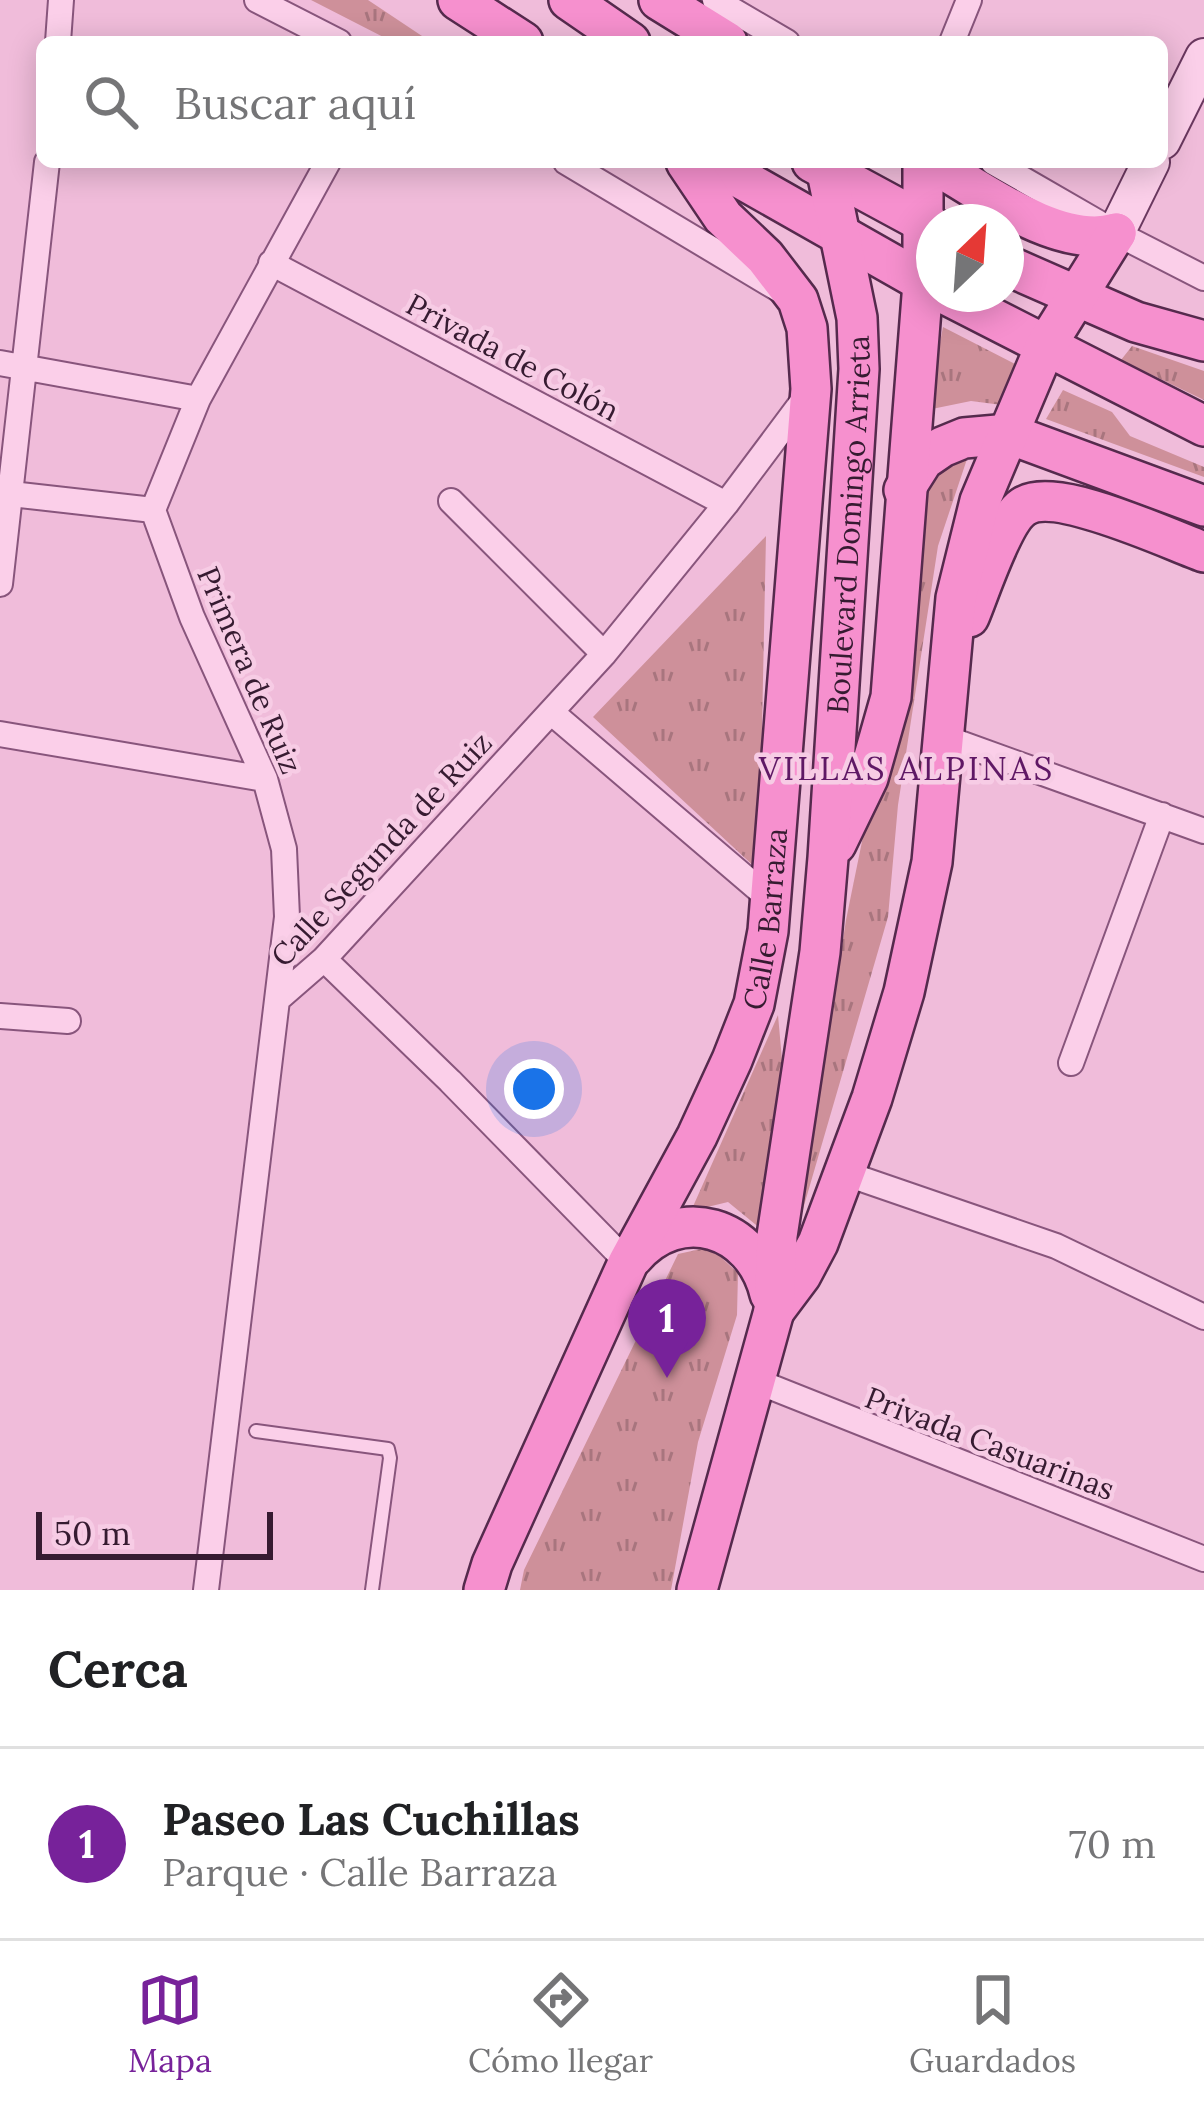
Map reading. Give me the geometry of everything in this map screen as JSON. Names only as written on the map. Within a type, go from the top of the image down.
[{"type":"main road","points":[[458,0],[514,36]]},
{"type":"main road","points":[[569,0],[621,36]]},
{"type":"main road","points":[[659,0],[717,36]]},
{"type":"main road","name":"Calle Barraza","points":[[484,1590],[628,1263],[697,1136],[754,1004],[770,899],[811,389],[807,328],[798,300],[766,257],[723,217],[690,168]]},
{"type":"main road","points":[[722,168],[916,278]]},
{"type":"main road","name":"Boulevard Domingo Arrieta","points":[[774,1310],[775,1253],[820,952],[859,369],[857,319],[844,240],[820,168]]},
{"type":"main road","points":[[822,168],[916,219]]},
{"type":"main road","points":[[927,168],[928,204]]},
{"type":"main road","points":[[938,168],[1057,230],[1098,238],[1115,233]]},
{"type":"main road","points":[[697,1590],[774,1310],[818,1243],[904,992],[932,862],[964,553],[992,466],[1046,346],[1115,233]]},
{"type":"main road","points":[[1024,274],[1077,299],[1204,341]]},
{"type":"main road","points":[[754,1004],[868,778],[891,697],[904,490],[930,312]]},
{"type":"main road","points":[[980,312],[1204,426]]},
{"type":"main road","points":[[904,490],[923,460],[942,447],[964,438],[1009,434],[1204,506]]},
{"type":"main road","points":[[950,661],[1010,522],[1024,506],[1046,501],[1072,504],[1204,552]]},
{"type":"main road","points":[[628,1263],[645,1243],[668,1231],[693,1227],[719,1231],[742,1243],[756,1260],[774,1310]]},
{"type":"street","points":[[59,36],[62,0]]},
{"type":"street","points":[[257,0],[327,36]]},
{"type":"street","points":[[716,0],[778,36]]},
{"type":"street","points":[[954,36],[969,0]]},
{"type":"street","points":[[1168,129],[1204,57]]},
{"type":"street","points":[[0,584],[11,494],[7,466],[12,365],[46,168]]},
{"type":"street","points":[[11,494],[153,511],[198,399],[325,168]]},
{"type":"street","points":[[576,168],[798,300]]},
{"type":"street","points":[[1003,168],[1204,278]]},
{"type":"street","points":[[1115,233],[1148,168]]},
{"type":"street","name":"Privada de Colón","points":[[271,263],[727,504]]},
{"type":"street","points":[[12,365],[198,399]]},
{"type":"street","name":"Calle Segunda de Ruiz","points":[[206,1590],[278,999],[324,959],[604,654],[727,504],[811,389]]},
{"type":"street","points":[[451,501],[604,654]]},
{"type":"street","name":"Primera de Ruiz","points":[[153,511],[192,617],[266,779],[284,848],[287,917],[278,999]]},
{"type":"street","points":[[551,712],[770,899]]},
{"type":"street","points":[[0,734],[266,779]]},
{"type":"street","points":[[943,737],[1204,831]]},
{"type":"street","points":[[1070,1063],[1162,815]]},
{"type":"street","points":[[324,959],[628,1263]]},
{"type":"street","points":[[0,1016],[68,1021]]},
{"type":"street","points":[[844,1173],[1056,1246],[1204,1317]]},
{"type":"street","name":"Privada Casuarinas","points":[[756,1381],[1204,1559]]},
{"type":"lane","points":[[256,1431],[388,1449],[372,1590]]},
{"type":"green space","points":[[311,0],[368,0],[422,36],[381,36]]},
{"type":"green space","points":[[943,327],[1019,366],[1002,405],[971,401],[927,410]]},
{"type":"green space","points":[[1132,346],[1204,371],[1204,400],[1121,360]]},
{"type":"green space","points":[[1063,390],[1112,412],[1130,436],[1204,467],[1204,477],[1046,419]]},
{"type":"green space","points":[[970,450],[938,546],[898,805],[888,917],[801,1216],[846,920],[879,758],[925,475]]},
{"type":"green space","points":[[766,536],[759,871],[593,717]]},
{"type":"green space","points":[[778,1015],[783,1071],[761,1229],[728,1202],[691,1211]]},
{"type":"green space","points":[[710,1247],[738,1273],[737,1315],[698,1442],[671,1590],[520,1590],[524,1570],[678,1254]]},
{"type":"place","name":"Paseo Las Cuchillas","points":[[667,1378]]},
{"type":"district","name":"VILLAS ALPINAS","points":[[907,768]]}]
